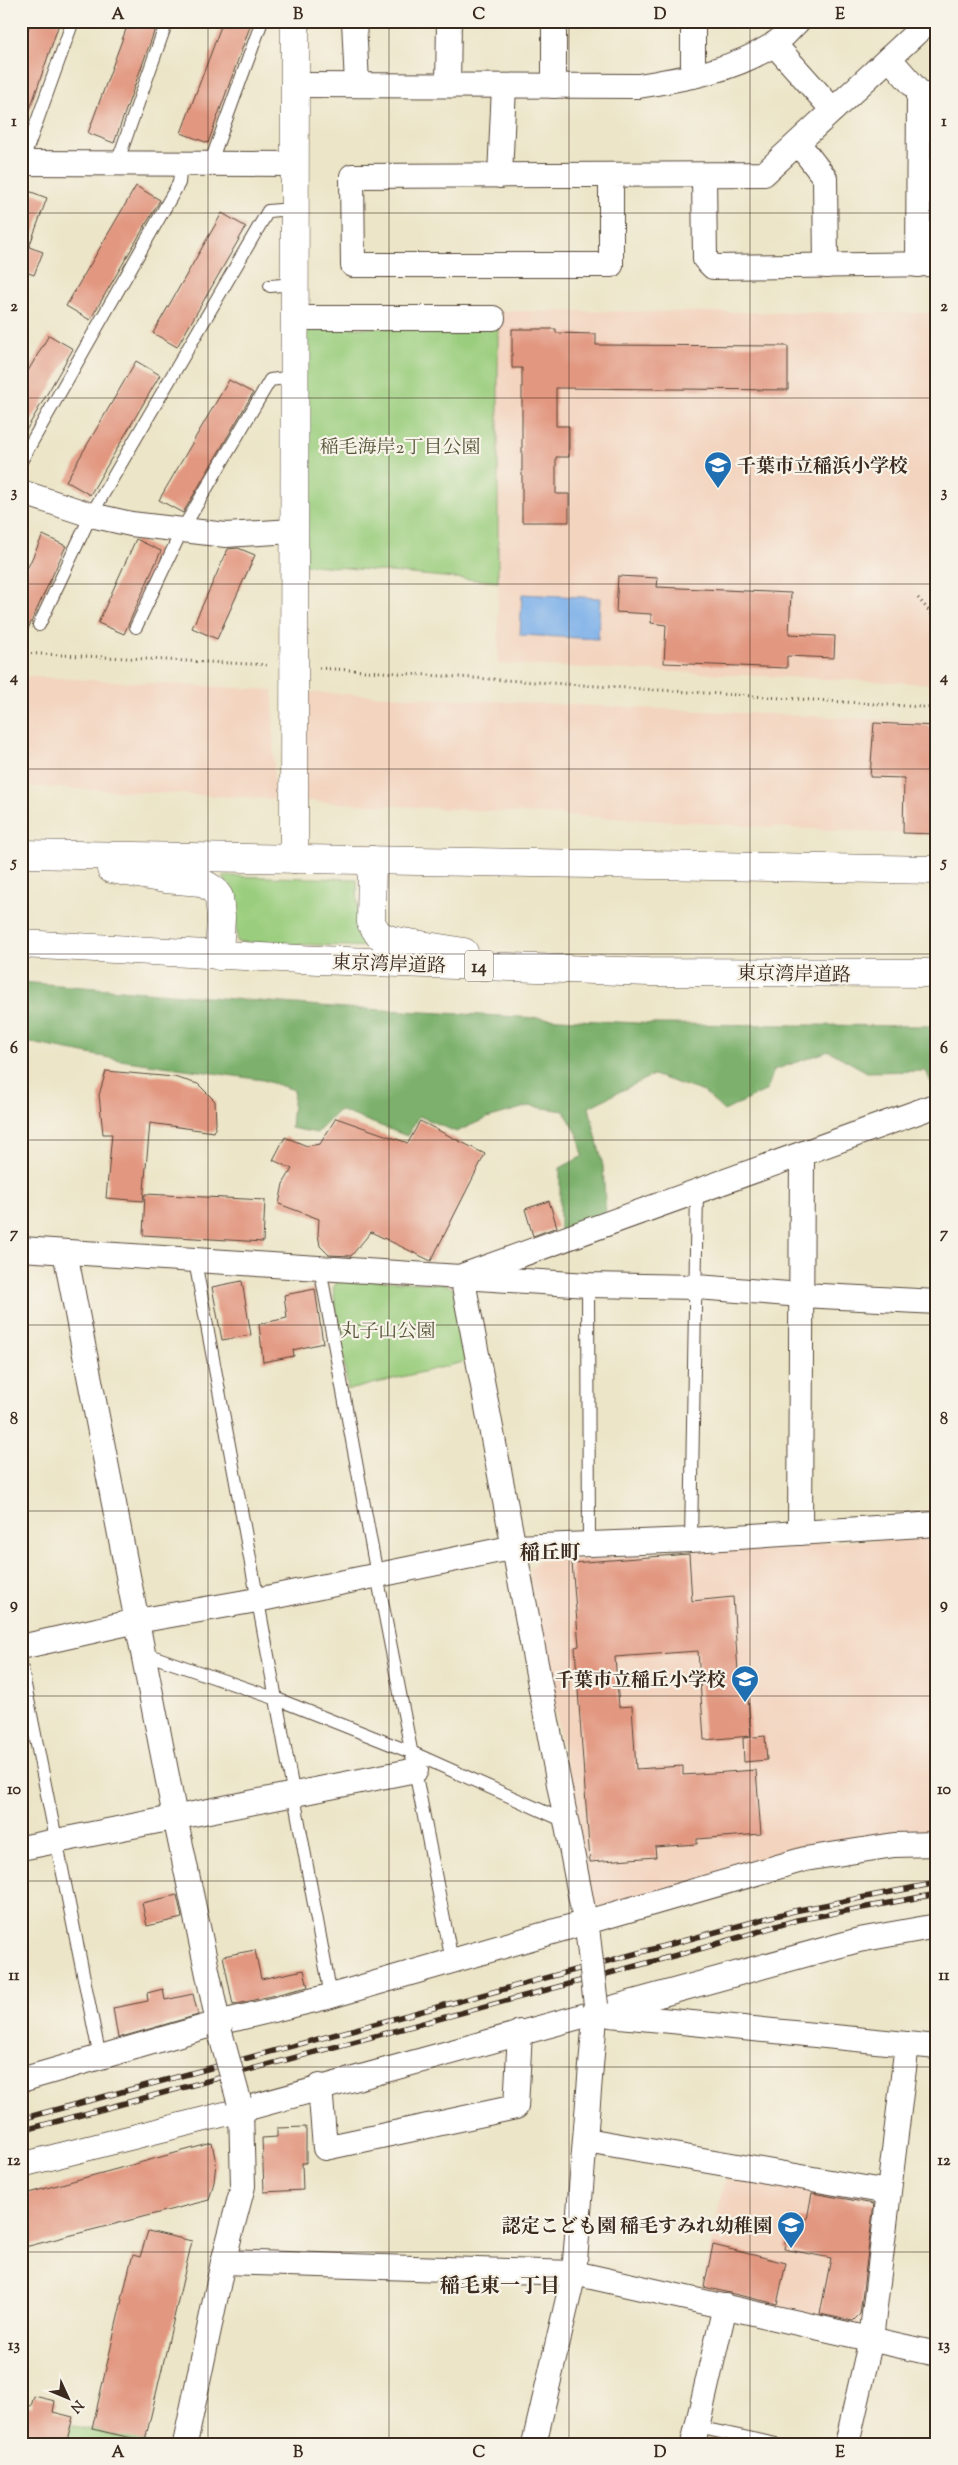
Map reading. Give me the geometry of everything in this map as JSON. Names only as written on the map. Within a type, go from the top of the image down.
[{"type":"main road","points":[[294,859],[294,377],[282,285],[296,164],[295,21]]},
{"type":"main road","points":[[32,854],[937,870]]},
{"type":"main road","points":[[32,854],[165,879],[200,882],[213,888],[219,897],[221,917],[219,956]]},
{"type":"main road","points":[[372,860],[371,923],[379,935],[391,940],[446,948],[523,968]]},
{"type":"main road","name":"東京湾岸道路","points":[[21,944],[219,956],[523,968],[724,973],[937,974]]},
{"type":"street","points":[[354,21],[357,85]]},
{"type":"street","points":[[448,85],[449,21]]},
{"type":"street","points":[[554,21],[554,86]]},
{"type":"street","points":[[693,76],[694,21]]},
{"type":"street","points":[[296,85],[639,86],[733,66],[774,44],[798,21]]},
{"type":"street","points":[[611,175],[611,265],[353,265],[352,176],[764,174],[929,21]]},
{"type":"street","points":[[774,44],[833,110]]},
{"type":"street","points":[[704,174],[705,259],[713,266],[927,264],[919,92],[889,58]]},
{"type":"street","points":[[500,176],[504,86]]},
{"type":"street","points":[[798,143],[825,178],[826,266]]},
{"type":"street","points":[[22,163],[296,164]]},
{"type":"street","points":[[310,318],[493,318]]},
{"type":"street","points":[[21,492],[91,515],[131,524],[226,535],[293,531]]},
{"type":"street","points":[[462,1276],[937,1105]]},
{"type":"street","points":[[800,1533],[802,1155]]},
{"type":"street","points":[[21,1249],[588,1285],[697,1287],[937,1302]]},
{"type":"street","points":[[65,1252],[175,1817],[219,2028],[240,2105],[243,2186],[223,2262],[185,2444]]},
{"type":"street","points":[[462,1276],[588,1928],[596,2009],[574,2273],[534,2444]]},
{"type":"street","points":[[21,1648],[137,1621],[257,1600],[515,1547],[691,1540],[937,1524]]},
{"type":"street","points":[[21,1848],[294,1794],[414,1762]]},
{"type":"street","points":[[21,2080],[219,2028],[452,1960],[588,1928],[805,1859],[894,1845],[937,1844]]},
{"type":"street","points":[[21,2165],[240,2105],[320,2086],[520,2032],[596,2009],[859,1940],[937,1926]]},
{"type":"street","points":[[596,2009],[937,2048]]},
{"type":"street","points":[[320,2086],[325,2148],[516,2107],[520,2032]]},
{"type":"street","points":[[847,2444],[871,2339],[907,2044]]},
{"type":"street","points":[[586,2140],[888,2192]]},
{"type":"street","points":[[223,2262],[574,2273],[937,2354]]},
{"type":"street","points":[[695,2435],[725,2306]]},
{"type":"lane","points":[[22,163],[73,21]]},
{"type":"lane","points":[[117,163],[168,21]]},
{"type":"lane","points":[[210,164],[262,21]]},
{"type":"lane","points":[[21,461],[179,183],[181,163]]},
{"type":"lane","points":[[39,625],[91,515],[268,211],[280,210]]},
{"type":"lane","points":[[136,627],[182,530],[270,380],[294,377]]},
{"type":"lane","points":[[691,1540],[697,1287],[697,1191]]},
{"type":"lane","points":[[194,1261],[332,1996]]},
{"type":"lane","points":[[320,1268],[377,1575],[452,1960]]},
{"type":"lane","points":[[588,1285],[588,1544]]},
{"type":"lane","points":[[143,1653],[277,1699],[414,1762],[567,1822]]},
{"type":"lane","points":[[21,1665],[58,1841],[100,2058]]},
{"type":"lane","points":[[695,2435],[776,2444]]},
{"type":"path","points":[[918,598],[937,620]]},
{"type":"path","points":[[21,653],[271,665]]},
{"type":"path","points":[[313,668],[937,708]]},
{"type":"shaded area","name":"千葉市立稲浜小学校","points":[[498,311],[937,313],[937,684],[498,664]]},
{"type":"shaded area","points":[[21,676],[273,690],[274,799],[21,786]]},
{"type":"shaded area","points":[[305,692],[937,722],[937,836],[306,801]]},
{"type":"shaded area","name":"千葉市立稲丘小学校","points":[[937,1536],[937,1836],[604,1910],[592,1902],[529,1570],[538,1561]]},
{"type":"shaded area","name":"認定こども園 稲毛すみれ幼稚園","points":[[727,2171],[866,2193],[877,2205],[864,2317],[854,2328],[700,2292]]},
{"type":"green space","name":"稲毛海岸2丁目公園","points":[[302,328],[498,328],[498,582],[303,564]]},
{"type":"green space","points":[[222,876],[357,879],[360,922],[371,947],[237,942],[235,892]]},
{"type":"green space","points":[[21,982],[345,1008],[656,1024],[937,1026],[937,1096],[926,1071],[867,1072],[829,1051],[774,1070],[767,1090],[724,1111],[704,1092],[653,1075],[589,1107],[603,1166],[606,1216],[560,1235],[560,1168],[583,1156],[578,1135],[564,1111],[529,1106],[487,1118],[456,1132],[419,1116],[407,1136],[339,1110],[317,1133],[291,1128],[294,1090],[263,1080],[120,1060],[21,1041]]},
{"type":"green space","name":"丸子山公園","points":[[339,1279],[445,1284],[456,1291],[468,1361],[348,1390],[333,1288]]},
{"type":"green space","points":[[71,2425],[152,2444],[66,2444]]},
{"type":"water","points":[[522,594],[600,598],[598,639],[520,635]]},
{"type":"building","points":[[31,21],[60,21],[24,127],[21,126],[21,48]]},
{"type":"building","points":[[129,21],[158,21],[114,143],[88,133]]},
{"type":"building","points":[[223,21],[252,21],[208,143],[181,133]]},
{"type":"building","points":[[136,186],[160,200],[90,320],[66,306]]},
{"type":"building","points":[[21,188],[47,198],[29,247],[43,252],[34,275],[21,270]]},
{"type":"building","points":[[222,213],[246,227],[177,347],[153,333]]},
{"type":"building","points":[[512,329],[556,329],[556,333],[596,334],[596,345],[788,346],[788,390],[556,388],[556,426],[569,426],[569,457],[556,457],[556,494],[569,494],[569,522],[522,522],[522,368],[512,368]]},
{"type":"building","points":[[49,335],[73,349],[21,439],[21,383]]},
{"type":"building","points":[[136,361],[160,375],[90,495],[66,481]]},
{"type":"building","points":[[229,380],[253,393],[183,513],[159,500]]},
{"type":"building","points":[[43,535],[66,546],[21,644],[21,582]]},
{"type":"building","points":[[136,539],[161,551],[124,634],[98,623]]},
{"type":"building","points":[[238,548],[255,555],[217,639],[192,628],[228,549]]},
{"type":"building","points":[[618,576],[658,578],[657,587],[791,593],[789,634],[835,636],[834,658],[787,656],[787,668],[664,663],[666,625],[651,623],[651,614],[616,612]]},
{"type":"building","points":[[874,723],[937,726],[937,834],[903,833],[904,778],[870,777]]},
{"type":"building","points":[[106,1071],[174,1077],[198,1084],[215,1101],[216,1124],[214,1132],[150,1123],[143,1201],[106,1198],[112,1134],[103,1134],[99,1095]]},
{"type":"building","points":[[336,1118],[408,1143],[420,1121],[485,1154],[431,1261],[371,1232],[351,1256],[329,1255],[320,1246],[318,1234],[319,1219],[279,1204],[283,1184],[292,1169],[273,1160],[285,1137],[307,1146],[320,1144]]},
{"type":"building","points":[[145,1194],[265,1200],[263,1242],[143,1235]]},
{"type":"building","points":[[549,1201],[557,1227],[533,1236],[525,1209]]},
{"type":"building","points":[[242,1281],[251,1335],[222,1340],[212,1287]]},
{"type":"building","points":[[315,1289],[323,1343],[293,1350],[294,1356],[263,1362],[259,1324],[287,1318],[284,1295]]},
{"type":"building","points":[[689,1554],[692,1601],[733,1597],[739,1686],[747,1685],[751,1736],[704,1740],[698,1651],[615,1657],[619,1707],[632,1706],[636,1769],[683,1766],[683,1775],[756,1770],[761,1834],[697,1839],[697,1844],[655,1847],[656,1857],[590,1862],[575,1647],[579,1646],[572,1563]]},
{"type":"building","points":[[765,1736],[767,1760],[744,1762],[743,1738]]},
{"type":"building","points":[[177,1895],[182,1918],[147,1926],[142,1903]]},
{"type":"building","points":[[255,1950],[261,1979],[304,1970],[308,1987],[233,2005],[223,1956]]},
{"type":"building","points":[[163,1989],[165,2000],[193,1994],[198,2015],[118,2038],[113,2008],[148,2001],[147,1993]]},
{"type":"building","points":[[306,2127],[306,2163],[302,2163],[303,2190],[264,2192],[262,2138],[277,2137],[277,2128]]},
{"type":"building","points":[[212,2143],[216,2163],[214,2182],[209,2200],[21,2248],[21,2195]]},
{"type":"building","points":[[812,2193],[874,2204],[860,2314],[853,2321],[820,2314],[831,2258],[784,2249],[790,2216],[807,2219]]},
{"type":"building","points":[[148,2231],[192,2241],[145,2441],[92,2429],[130,2265],[133,2255],[140,2257]]},
{"type":"building","points":[[713,2245],[786,2263],[777,2304],[704,2287]]},
{"type":"building","points":[[34,2396],[55,2401],[53,2412],[73,2417],[66,2444],[21,2444],[21,2404],[31,2406]]},
{"type":"railway","points":[[21,2119],[794,1911],[937,1883]]},
{"type":"railway","points":[[21,2131],[703,1948],[797,1920],[937,1894]]},
{"type":"place","name":"千葉市立稲浜小学校","points":[[718,489]]},
{"type":"place","name":"千葉市立稲丘小学校","points":[[745,1703]]},
{"type":"place","name":"認定こども園 稲毛すみれ幼稚園","points":[[791,2249]]},
{"type":"district","name":"稲丘町","points":[[550,1552]]},
{"type":"district","name":"稲毛東一丁目","points":[[500,2285]]}]
